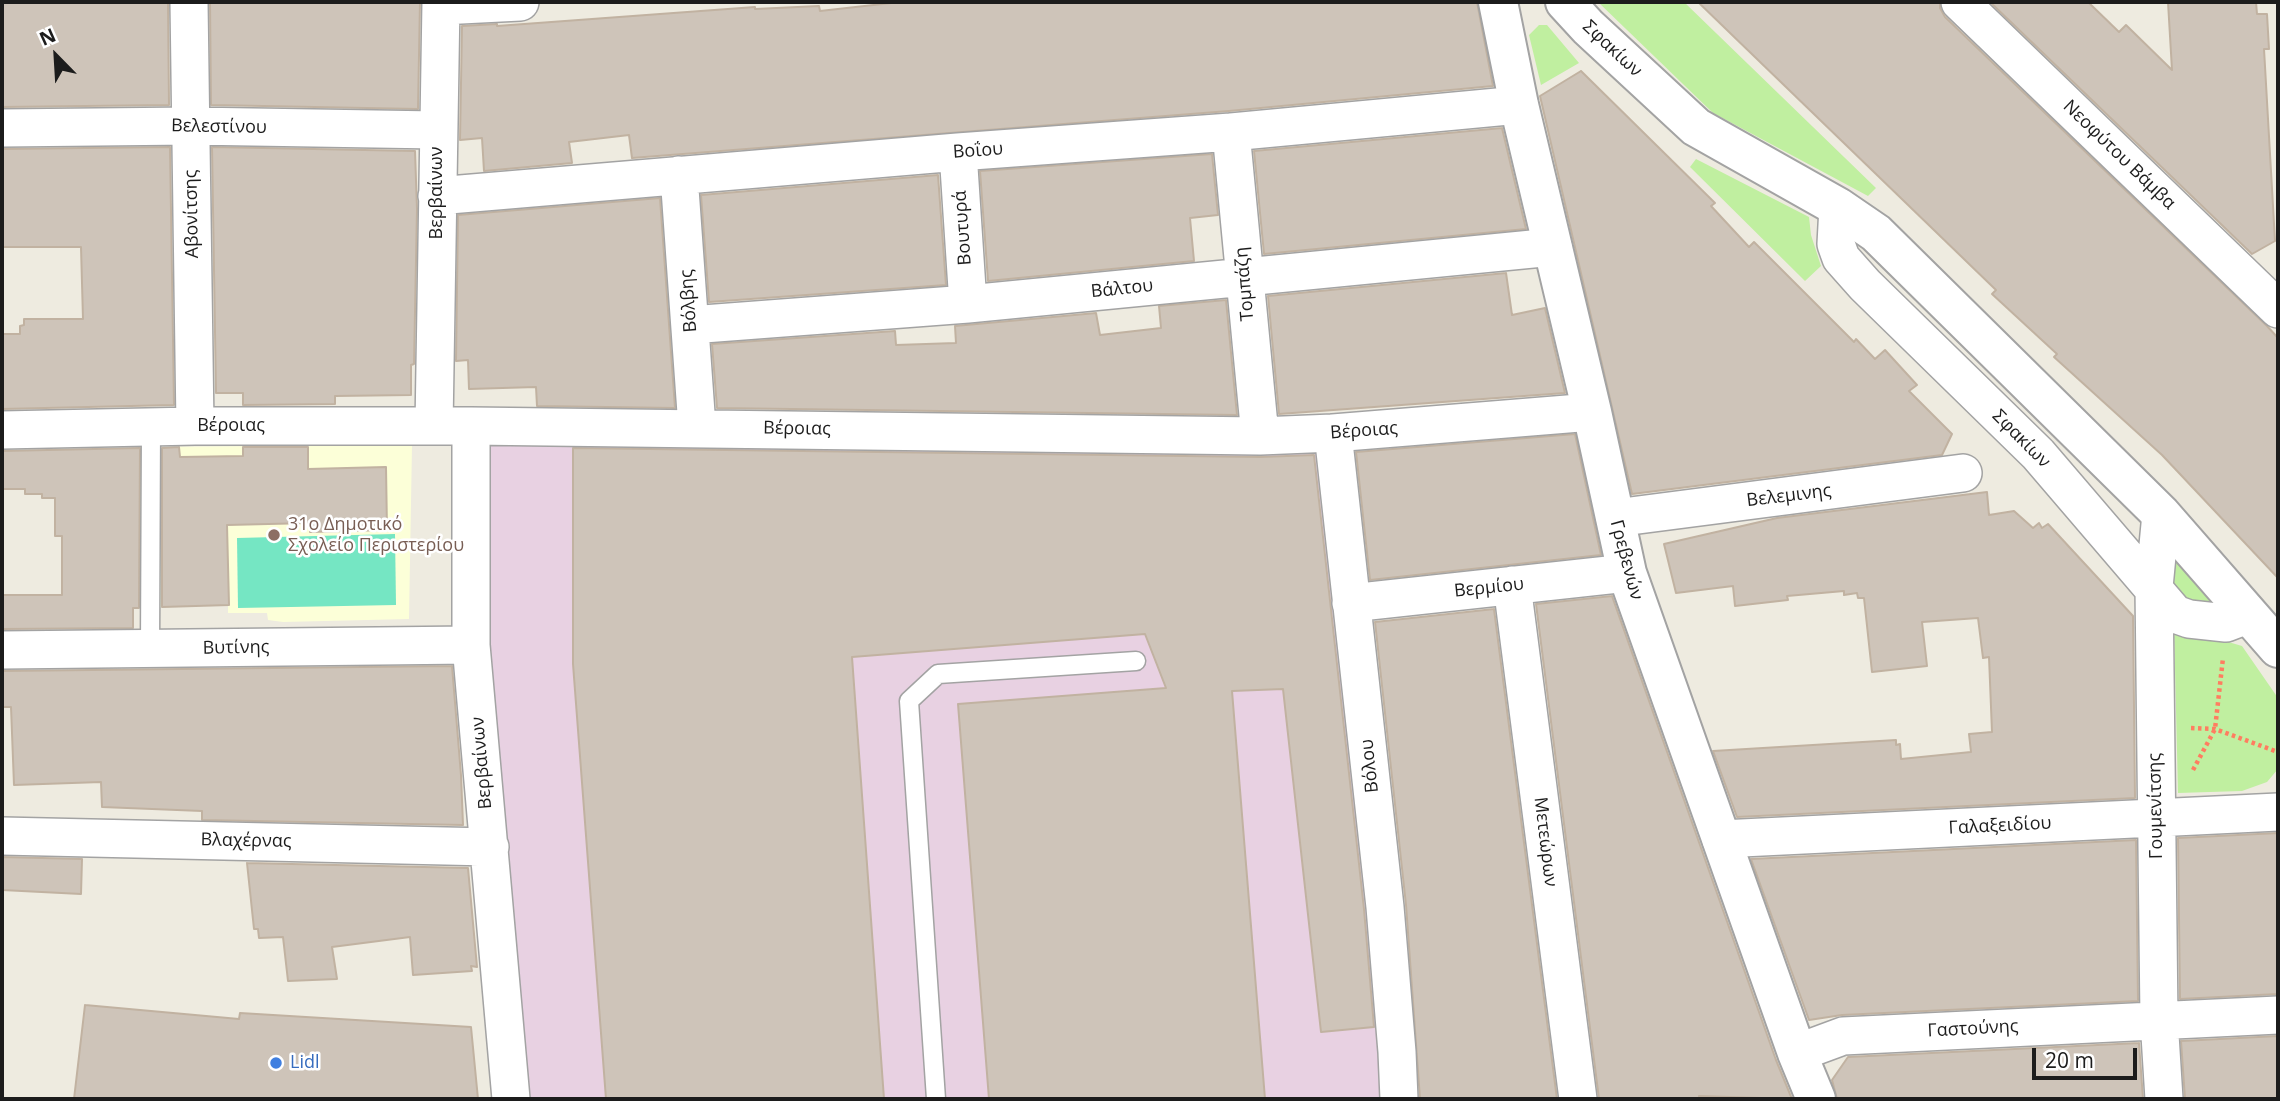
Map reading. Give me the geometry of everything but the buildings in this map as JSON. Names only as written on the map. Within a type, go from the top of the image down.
[{"type":"street","name":"Αβονίτσης","points":[[189,2],[195,426]]},
{"type":"street","points":[[441,4],[520,2]]},
{"type":"street","name":"Γρεβενών","points":[[1498,2],[1519,105],[1627,573],[1797,1053],[1816,1099]]},
{"type":"street","name":"Σφακίων","points":[[1565,2],[1588,27],[1696,127],[1838,207],[1876,233],[2161,514],[2237,619],[2278,648]]},
{"type":"street","name":"Νεοφύτου Βάμβα","points":[[1960,2],[2278,309]]},
{"type":"street","name":"Βερβαίνων","points":[[434,426],[441,4]]},
{"type":"street","name":"Βοΐου","points":[[437,196],[1231,132],[1519,105]]},
{"type":"street","name":"Βελεστίνου","points":[[2,128],[191,126],[437,130]]},
{"type":"street","name":"Τομπάζη","points":[[1231,132],[1260,436]]},
{"type":"street","name":"Βουτυρά","points":[[958,152],[968,304]]},
{"type":"street","name":"Βόλβης","points":[[679,175],[697,427]]},
{"type":"street","name":"Σφακίων","points":[[1838,207],[1836,243],[1841,258],[1864,285],[2038,454],[2175,614],[2189,619],[2237,619]]},
{"type":"street","name":"Βάλτου","points":[[690,325],[968,304],[1553,247]]},
{"type":"street","name":"Βέροιας","points":[[2,429],[195,426],[697,427],[1260,436],[1333,433],[1592,412]]},
{"type":"street","name":"Βερβαίνων","points":[[471,426],[471,645],[511,1099]]},
{"type":"street","name":"Βόλου","points":[[1333,433],[1385,906],[1399,1099]]},
{"type":"street","name":"Βελεμινης","points":[[1615,518],[1963,473]]},
{"type":"street","name":"Γουμενίτσης","points":[[2161,514],[2154,587],[2155,727],[2172,817],[2159,1019],[2164,1099]]},
{"type":"street","name":"Βερμίου","points":[[1351,603],[1627,573]]},
{"type":"street","name":"Μετεώρων","points":[[1512,585],[1577,1099]]},
{"type":"street","name":"Βυτίνης","points":[[2,650],[471,645]]},
{"type":"street","name":"Γαλαξειδίου","points":[[1721,839],[2278,811]]},
{"type":"street","name":"Βλαχέρνας","points":[[2,836],[490,847]]},
{"type":"street","name":"Γαστούνης","points":[[1797,1053],[1843,1036],[2278,1015]]},
{"type":"lane","points":[[150,649],[151,427]]},
{"type":"lane","points":[[936,1099],[909,701],[938,674],[1136,661]]},
{"type":"path","points":[[2172,817],[2188,779],[2215,729],[2237,619]]},
{"type":"path","points":[[2155,727],[2215,729],[2278,752]]},
{"type":"shaded area","points":[[488,436],[1323,447],[1389,1099],[526,1099],[488,636]]},
{"type":"shaded area","name":"31ο Δημοτικό Σχολείο Περιστερίου","points":[[412,445],[409,619],[283,622],[268,620],[267,613],[228,613],[228,605],[133,608],[138,572],[137,447]]},
{"type":"green space","points":[[1598,2],[1684,2],[1876,188],[1868,196],[1713,113]]},
{"type":"green space","points":[[1539,25],[1547,25],[1579,63],[1541,85],[1529,35]]},
{"type":"green space","points":[[1696,159],[1809,217],[1811,235],[1821,266],[1805,281],[1690,167]]},
{"type":"green space","points":[[395,534],[396,605],[238,608],[237,538]]},
{"type":"green space","points":[[2171,553],[2219,601],[2214,609],[2169,591]]},
{"type":"green space","points":[[2174,626],[2242,646],[2278,698],[2278,769],[2267,782],[2242,791],[2178,793]]},
{"type":"place","name":"31ο Δημοτικό Σχολείο Περιστερίου","points":[[274,535]]},
{"type":"place","name":"Lidl","points":[[276,1063]]}]
